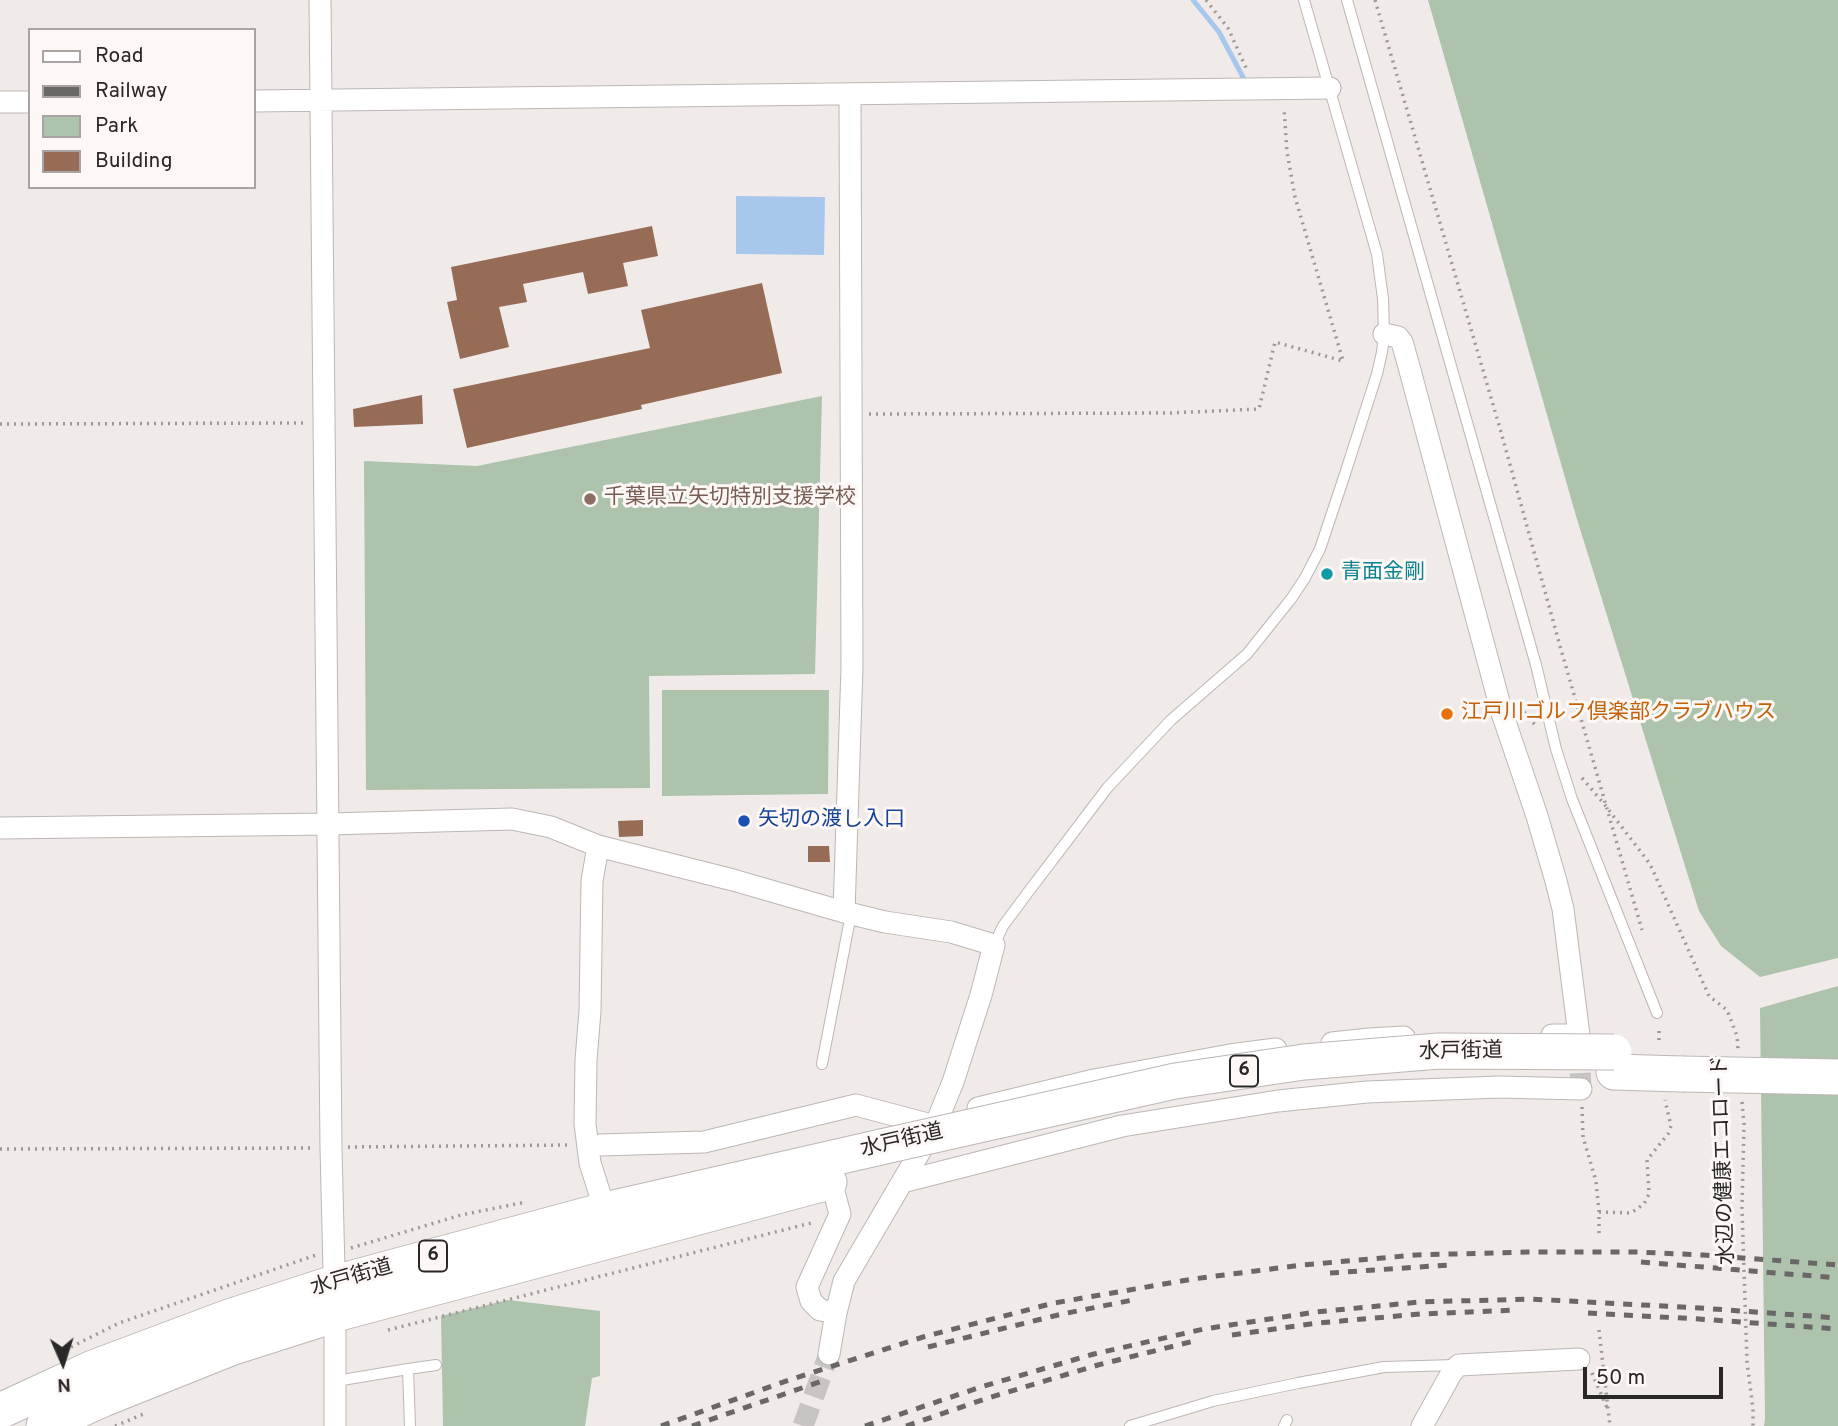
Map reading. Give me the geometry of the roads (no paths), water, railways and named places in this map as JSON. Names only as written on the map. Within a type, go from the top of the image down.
[{"type":"highway","name":"水戸街道","points":[[0,1412],[93,1368],[229,1317],[331,1284],[605,1210],[890,1165],[1175,1081],[1304,1062],[1439,1051],[1614,1062],[1676,1074],[1838,1077]]},
{"type":"highway","name":"水戸街道","points":[[1676,1074],[1838,1057]]},
{"type":"highway","name":"水戸街道","points":[[44,1426],[103,1399],[233,1347],[342,1312],[836,1198],[890,1165]]},
{"type":"street","points":[[320,0],[334,1270]]},
{"type":"street","points":[[256,100],[1330,89]]},
{"type":"street","points":[[847,913],[852,667],[850,94]]},
{"type":"street","points":[[0,102],[28,102]]},
{"type":"street","points":[[600,1145],[704,1142],[856,1105],[937,1122],[1094,1080],[1230,1055],[1369,1039],[1492,1034],[1579,1035],[1563,909],[1556,881],[1502,713],[1402,342],[1398,337],[1384,334]]},
{"type":"street","points":[[0,828],[512,819],[551,827],[598,846],[733,880],[847,913],[951,932],[994,945],[953,1082],[937,1122],[890,1165],[844,1281],[829,1354]]},
{"type":"street","points":[[598,846],[592,881],[585,1124],[590,1163],[605,1210]]},
{"type":"street","points":[[890,1165],[1278,1101],[1367,1092],[1499,1087],[1581,1089]]},
{"type":"street","points":[[836,1198],[807,1287],[811,1301],[820,1310],[836,1313]]},
{"type":"street","points":[[335,1327],[335,1426]]},
{"type":"street","points":[[1422,1426],[1452,1372],[1459,1365],[1579,1359]]},
{"type":"lane","points":[[994,945],[1003,926],[1108,787],[1171,720],[1247,654],[1291,599],[1320,549],[1345,477],[1382,352],[1383,299],[1377,254],[1304,0]]},
{"type":"lane","points":[[1347,0],[1536,665],[1560,761],[1572,799],[1657,1013]]},
{"type":"lane","points":[[822,1064],[847,913]]},
{"type":"lane","points":[[336,1381],[436,1365]]},
{"type":"lane","points":[[1130,1426],[1213,1401],[1384,1367],[1459,1365]]},
{"type":"lane","points":[[408,1369],[410,1426]]},
{"type":"water","points":[[736,196],[825,197],[824,255],[736,254]]},
{"type":"waterway","points":[[1193,0],[1219,32],[1244,79]]},
{"type":"tunnel","points":[[1579,1042],[1581,1089]]},
{"type":"tunnel","points":[[803,1426],[829,1354]]},
{"type":"railway","points":[[661,1426],[789,1380],[923,1337],[1054,1303],[1193,1279],[1302,1265],[1416,1255],[1527,1252],[1637,1252],[1838,1265]]},
{"type":"railway","points":[[1641,1262],[1838,1278]]},
{"type":"railway","points":[[1330,1273],[1449,1265]]},
{"type":"railway","points":[[865,1426],[984,1386],[1094,1354],[1204,1329],[1316,1312],[1420,1302],[1530,1299],[1838,1318]]},
{"type":"railway","points":[[928,1347],[1062,1314],[1133,1300]]},
{"type":"railway","points":[[1232,1335],[1318,1323],[1420,1314],[1518,1310]]},
{"type":"railway","points":[[1588,1313],[1838,1329]]},
{"type":"railway","points":[[906,1426],[1098,1365],[1194,1341]]},
{"type":"railway","points":[[692,1426],[825,1380]]},
{"type":"place","name":"千葉県立矢切特別支援学校","points":[[590,499]]},
{"type":"place","name":"青面金剛","points":[[1327,574]]},
{"type":"place","name":"江戸川ゴルフ倶楽部クラブハウス","points":[[1447,714]]},
{"type":"place","name":"矢切の渡し入口","points":[[744,821]]}]
